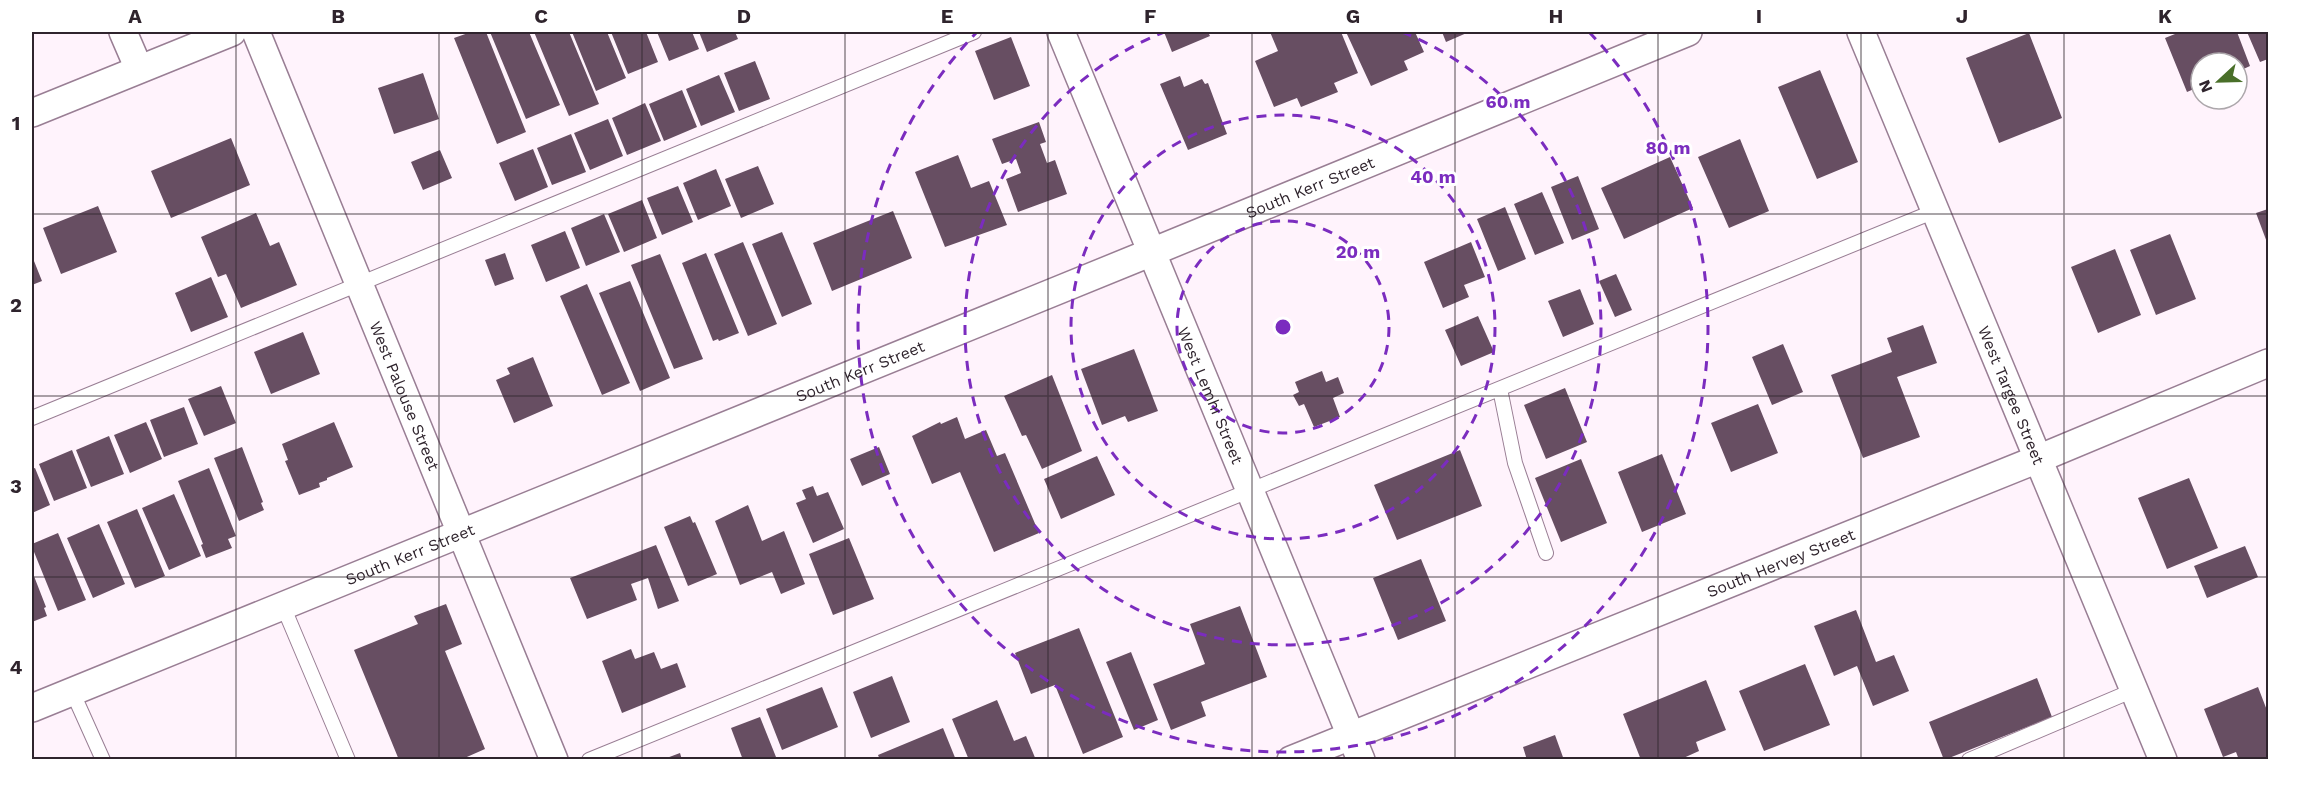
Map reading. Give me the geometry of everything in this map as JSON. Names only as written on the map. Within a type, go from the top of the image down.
[{"type":"street","points":[[123,32],[139,69]]},
{"type":"street","points":[[32,113],[232,32]]},
{"type":"street","name":"West Palouse Street","points":[[256,32],[554,759]]},
{"type":"street","name":"West Lemhi Street","points":[[1061,32],[1357,748]]},
{"type":"street","name":"South Kerr Street","points":[[32,708],[1688,32]]},
{"type":"street","name":"West Targee Street","points":[[1861,32],[2163,759]]},
{"type":"street","name":"South Hervey Street","points":[[1291,759],[1357,748],[2268,363]]},
{"type":"lane","points":[[32,418],[359,282],[974,32]]},
{"type":"lane","points":[[589,759],[1935,212]]},
{"type":"lane","points":[[1500,389],[1515,463],[1546,553]]},
{"type":"lane","points":[[283,606],[348,759]]},
{"type":"lane","points":[[1969,759],[2134,690]]},
{"type":"lane","points":[[72,692],[103,759]]},
{"type":"building","points":[[471,32],[486,32],[526,132],[497,144],[454,38]]},
{"type":"building","points":[[490,32],[529,32],[560,105],[526,119]]},
{"type":"building","points":[[534,32],[569,32],[599,104],[569,116]]},
{"type":"building","points":[[572,32],[607,32],[626,78],[596,91]]},
{"type":"building","points":[[611,32],[646,32],[658,62],[628,74]]},
{"type":"building","points":[[657,32],[692,32],[699,49],[669,61]]},
{"type":"building","points":[[699,32],[735,32],[738,39],[707,52]]},
{"type":"building","points":[[1164,32],[1208,32],[1210,36],[1172,52]]},
{"type":"building","points":[[1270,32],[1341,32],[1358,73],[1334,83],[1338,92],[1301,107],[1297,98],[1274,107],[1255,61],[1278,51]]},
{"type":"building","points":[[1346,32],[1415,32],[1424,52],[1404,61],[1408,70],[1371,86]]},
{"type":"building","points":[[1442,32],[1469,32],[1446,42]]},
{"type":"building","points":[[2180,32],[2237,32],[2244,51],[2189,51],[2189,91],[2187,92],[2165,38]]},
{"type":"building","points":[[2247,32],[2268,32],[2268,59],[2260,62]]},
{"type":"building","points":[[2029,33],[2062,118],[1999,143],[1966,58]]},
{"type":"building","points":[[1011,37],[1030,86],[994,100],[975,51]]},
{"type":"building","points":[[755,61],[770,99],[739,111],[724,73]]},
{"type":"building","points":[[1820,70],[1858,162],[1817,179],[1778,87]]},
{"type":"building","points":[[423,73],[439,119],[394,134],[378,88]]},
{"type":"building","points":[[719,75],[735,112],[701,126],[686,89]]},
{"type":"building","points":[[1180,76],[1184,87],[1202,79],[1205,84],[1208,83],[1227,134],[1188,150],[1160,84]]},
{"type":"building","points":[[682,90],[697,127],[664,141],[649,104]]},
{"type":"building","points":[[645,103],[661,141],[627,155],[612,118]]},
{"type":"building","points":[[608,119],[623,156],[590,170],[574,133]]},
{"type":"building","points":[[1039,122],[1046,142],[1040,144],[1047,163],[1055,160],[1067,194],[1018,212],[1006,179],[1021,173],[1016,159],[1002,164],[992,139]]},
{"type":"building","points":[[571,134],[586,172],[552,185],[537,148]]},
{"type":"building","points":[[231,138],[250,185],[171,218],[151,171]]},
{"type":"building","points":[[1740,139],[1769,211],[1729,228],[1698,157]]},
{"type":"building","points":[[533,149],[548,187],[515,201],[499,163]]},
{"type":"building","points":[[440,150],[452,178],[423,190],[411,162]]},
{"type":"building","points":[[958,155],[971,188],[989,181],[1007,225],[945,247],[915,172]]},
{"type":"building","points":[[1670,157],[1693,208],[1624,239],[1601,188]]},
{"type":"building","points":[[758,166],[774,204],[741,218],[725,179]]},
{"type":"building","points":[[716,169],[731,206],[698,220],[683,183]]},
{"type":"building","points":[[1578,176],[1599,229],[1572,240],[1551,187]]},
{"type":"building","points":[[678,186],[693,222],[662,235],[647,198]]},
{"type":"building","points":[[1542,192],[1564,243],[1535,255],[1514,204]]},
{"type":"building","points":[[642,200],[657,238],[624,252],[608,214]]},
{"type":"building","points":[[98,206],[117,252],[61,274],[43,228]]},
{"type":"building","points":[[1505,207],[1526,259],[1498,271],[1477,219]]},
{"type":"building","points":[[2268,209],[2268,245],[2256,213]]},
{"type":"building","points":[[893,211],[912,258],[832,291],[813,243]]},
{"type":"building","points":[[256,213],[270,246],[279,242],[297,285],[241,308],[226,274],[218,277],[201,237]]},
{"type":"building","points":[[604,214],[620,252],[586,266],[571,228]]},
{"type":"building","points":[[565,231],[580,268],[546,282],[531,245]]},
{"type":"building","points":[[782,232],[812,304],[782,317],[752,244]]},
{"type":"building","points":[[2170,234],[2196,299],[2156,315],[2130,250]]},
{"type":"building","points":[[743,242],[777,324],[748,336],[714,254]]},
{"type":"building","points":[[1471,242],[1485,277],[1464,285],[1469,297],[1443,308],[1424,262]]},
{"type":"building","points":[[2115,249],[2141,315],[2098,333],[2071,267]]},
{"type":"building","points":[[505,253],[514,279],[495,286],[485,260]]},
{"type":"building","points":[[706,253],[739,333],[719,341],[718,339],[713,341],[682,263]]},
{"type":"building","points":[[660,254],[703,359],[674,369],[631,265]]},
{"type":"building","points":[[32,256],[42,281],[32,285]]},
{"type":"building","points":[[1616,274],[1632,310],[1615,317],[1599,281]]},
{"type":"building","points":[[211,277],[228,317],[191,332],[175,293]]},
{"type":"building","points":[[630,281],[670,378],[640,391],[599,293]]},
{"type":"building","points":[[587,284],[630,383],[602,395],[560,296]]},
{"type":"building","points":[[1580,289],[1594,324],[1563,337],[1548,301]]},
{"type":"building","points":[[1478,316],[1494,352],[1461,366],[1445,330]]},
{"type":"building","points":[[1923,325],[1937,363],[1897,377],[1920,437],[1863,458],[1831,375],[1892,352],[1887,338]]},
{"type":"building","points":[[303,332],[320,374],[271,394],[254,352]]},
{"type":"building","points":[[1783,344],[1803,392],[1772,405],[1752,357]]},
{"type":"building","points":[[1134,349],[1158,411],[1128,422],[1125,416],[1102,425],[1081,369]]},
{"type":"building","points":[[533,357],[553,406],[514,423],[496,380],[510,374],[507,368]]},
{"type":"building","points":[[1322,371],[1326,382],[1338,377],[1344,393],[1333,398],[1340,417],[1314,427],[1304,404],[1299,406],[1293,395],[1299,392],[1295,382]]},
{"type":"building","points":[[1052,375],[1082,451],[1042,469],[1026,435],[1022,436],[1004,396]]},
{"type":"building","points":[[221,386],[236,423],[204,436],[188,399]]},
{"type":"building","points":[[1565,388],[1587,442],[1546,459],[1524,405]]},
{"type":"building","points":[[1758,404],[1778,453],[1731,472],[1711,423]]},
{"type":"building","points":[[184,407],[198,444],[164,457],[150,420]]},
{"type":"building","points":[[957,417],[965,439],[986,430],[997,456],[1005,453],[1039,533],[994,552],[960,472],[932,484],[912,436],[940,422],[941,424]]},
{"type":"building","points":[[146,422],[162,459],[130,473],[114,435]]},
{"type":"building","points":[[334,422],[353,467],[327,478],[319,483],[320,487],[299,495],[285,461],[288,460],[282,444]]},
{"type":"building","points":[[109,436],[124,474],[91,487],[76,450]]},
{"type":"building","points":[[242,447],[264,510],[239,521],[214,458]]},
{"type":"building","points":[[879,447],[890,474],[862,486],[850,459]]},
{"type":"building","points":[[72,450],[87,488],[54,501],[39,464]]},
{"type":"building","points":[[1460,450],[1482,506],[1397,540],[1374,485]]},
{"type":"building","points":[[1662,454],[1686,514],[1642,532],[1618,472]]},
{"type":"building","points":[[1097,456],[1115,495],[1061,519],[1044,479]]},
{"type":"building","points":[[1581,459],[1607,523],[1561,542],[1535,478]]},
{"type":"building","points":[[35,468],[50,505],[32,513],[32,469]]},
{"type":"building","points":[[209,468],[236,536],[228,539],[232,548],[206,558],[201,545],[203,544],[178,481]]},
{"type":"building","points":[[2189,478],[2218,548],[2167,569],[2138,498]]},
{"type":"building","points":[[813,486],[817,496],[828,492],[844,529],[813,543],[796,503],[806,499],[802,490]]},
{"type":"building","points":[[174,494],[201,556],[169,570],[142,508]]},
{"type":"building","points":[[748,505],[762,541],[784,531],[805,584],[781,594],[772,572],[740,585],[715,521]]},
{"type":"building","points":[[137,509],[165,576],[135,588],[107,522]]},
{"type":"building","points":[[690,516],[693,523],[695,522],[717,574],[688,586],[664,527]]},
{"type":"building","points":[[99,524],[125,584],[93,598],[67,538]]},
{"type":"building","points":[[58,533],[86,600],[58,611],[32,544]]},
{"type":"building","points":[[849,538],[874,599],[833,615],[809,554]]},
{"type":"building","points":[[656,545],[679,601],[658,609],[648,578],[631,584],[637,600],[587,619],[570,578]]},
{"type":"building","points":[[2245,546],[2258,577],[2207,598],[2194,566]]},
{"type":"building","points":[[1421,559],[1446,621],[1398,640],[1373,578]]},
{"type":"building","points":[[32,571],[46,607],[44,608],[47,616],[32,622]]},
{"type":"building","points":[[446,604],[462,644],[445,651],[485,749],[460,760],[399,760],[354,650],[418,624],[414,616]]},
{"type":"building","points":[[1240,606],[1267,677],[1201,702],[1206,716],[1171,730],[1153,684],[1205,664],[1190,624]]},
{"type":"building","points":[[1856,610],[1876,662],[1894,655],[1909,691],[1873,706],[1857,666],[1834,676],[1814,626]]},
{"type":"building","points":[[1079,628],[1123,737],[1083,754],[1055,685],[1031,694],[1015,653]]},
{"type":"building","points":[[631,649],[635,659],[654,652],[661,669],[677,663],[686,687],[622,713],[602,661]]},
{"type":"building","points":[[1131,652],[1158,720],[1134,730],[1106,662]]},
{"type":"building","points":[[1805,664],[1830,725],[1764,751],[1739,691]]},
{"type":"building","points":[[892,676],[910,722],[871,738],[853,692]]},
{"type":"building","points":[[2037,678],[2052,717],[1944,760],[1929,722]]},
{"type":"building","points":[[1706,680],[1726,730],[1696,742],[1699,751],[1679,760],[1641,760],[1623,714]]},
{"type":"building","points":[[822,687],[838,727],[782,750],[766,709]]},
{"type":"building","points":[[2258,687],[2268,713],[2268,760],[2239,760],[2236,752],[2223,757],[2204,709]]},
{"type":"building","points":[[997,700],[1014,741],[1026,736],[1036,760],[969,760],[952,719]]},
{"type":"building","points":[[760,717],[776,757],[771,760],[743,760],[731,728]]},
{"type":"building","points":[[943,728],[956,760],[880,760],[878,755]]},
{"type":"building","points":[[1555,735],[1564,760],[1527,760],[1523,747]]},
{"type":"building","points":[[680,753],[682,760],[664,760],[664,759]]}]
